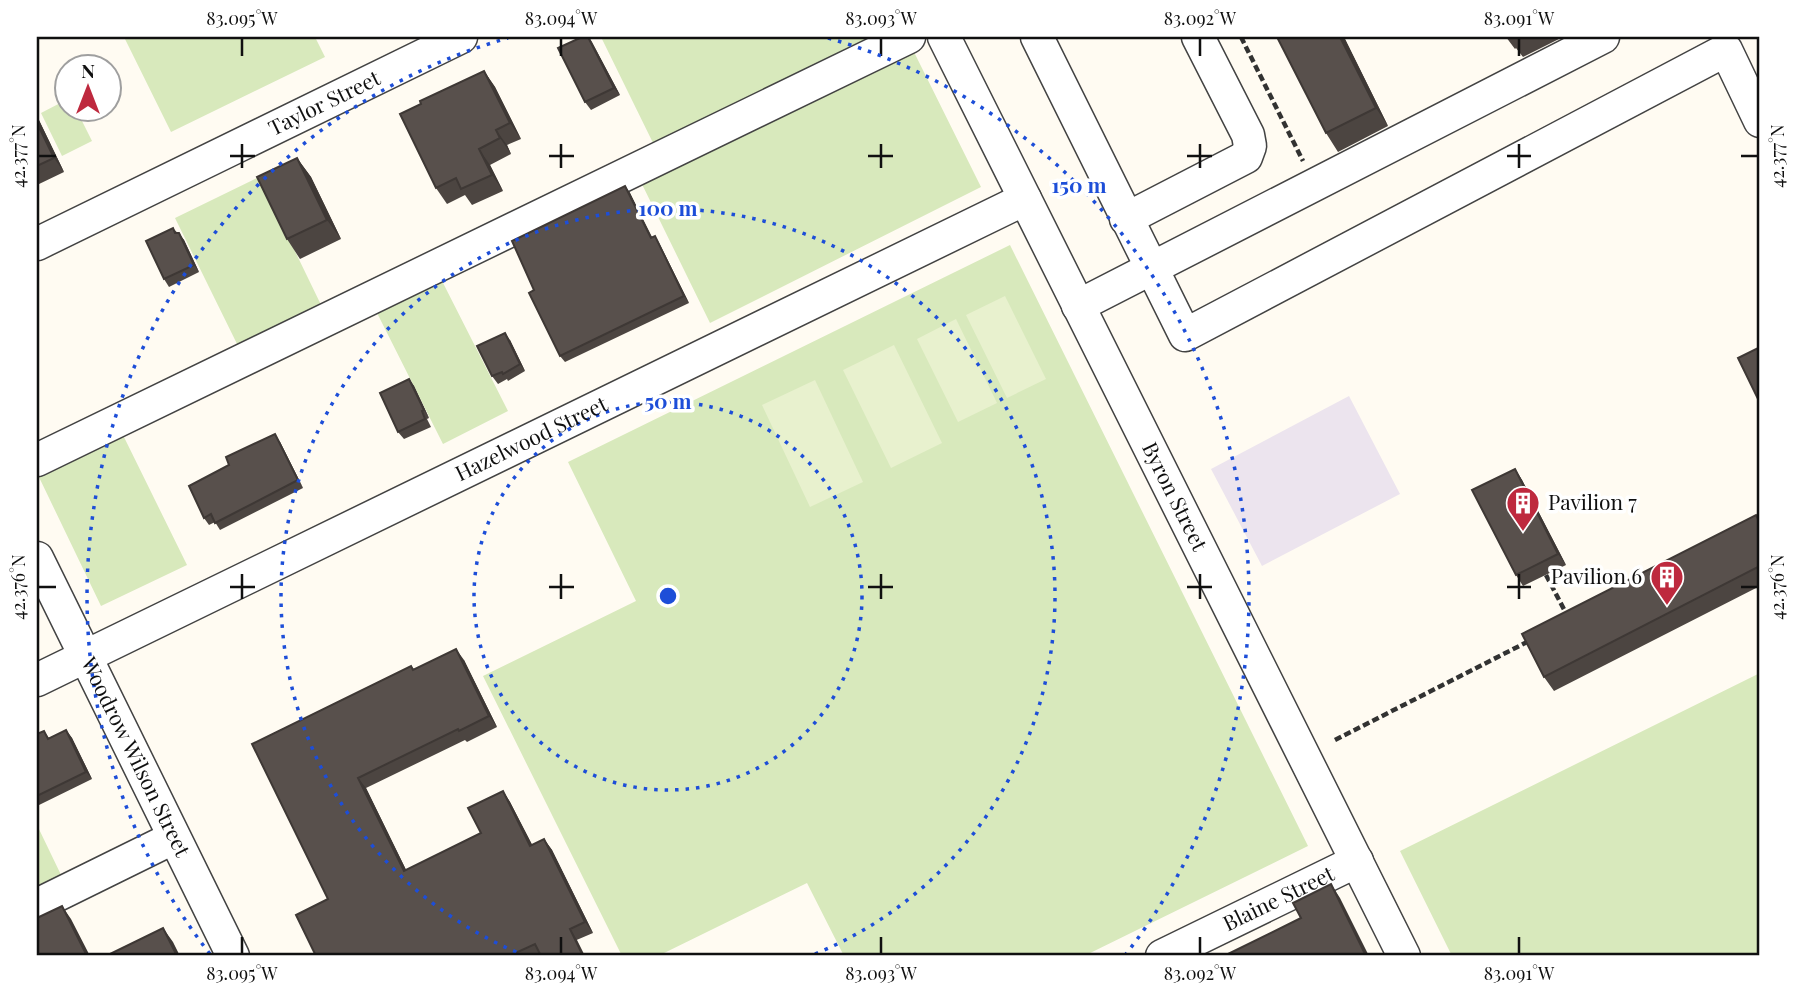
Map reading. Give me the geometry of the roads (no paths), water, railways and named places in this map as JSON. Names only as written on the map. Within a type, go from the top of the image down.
[{"type":"street","name":"Taylor Street","points":[[37,244],[461,37]]},
{"type":"street","points":[[37,460],[909,37]]},
{"type":"street","name":"Byron Street","points":[[944,37],[1404,956]]},
{"type":"street","points":[[1037,37],[1185,335],[1726,50],[1760,121]]},
{"type":"street","points":[[1126,219],[1246,157],[1250,146],[1248,135],[1198,37]]},
{"type":"street","points":[[1079,306],[1602,37]]},
{"type":"street","name":"Hazelwood Street","points":[[37,680],[1025,199]]},
{"type":"street","name":"Woodrow Wilson Street","points":[[37,558],[233,956]]},
{"type":"street","points":[[37,905],[173,838]]},
{"type":"street","name":"Blaine Street","points":[[1162,956],[1357,861]]},
{"type":"place","name":"Pavilion 7","points":[[1523,533]]},
{"type":"place","name":"Pavilion 6","points":[[1667,607]]}]
